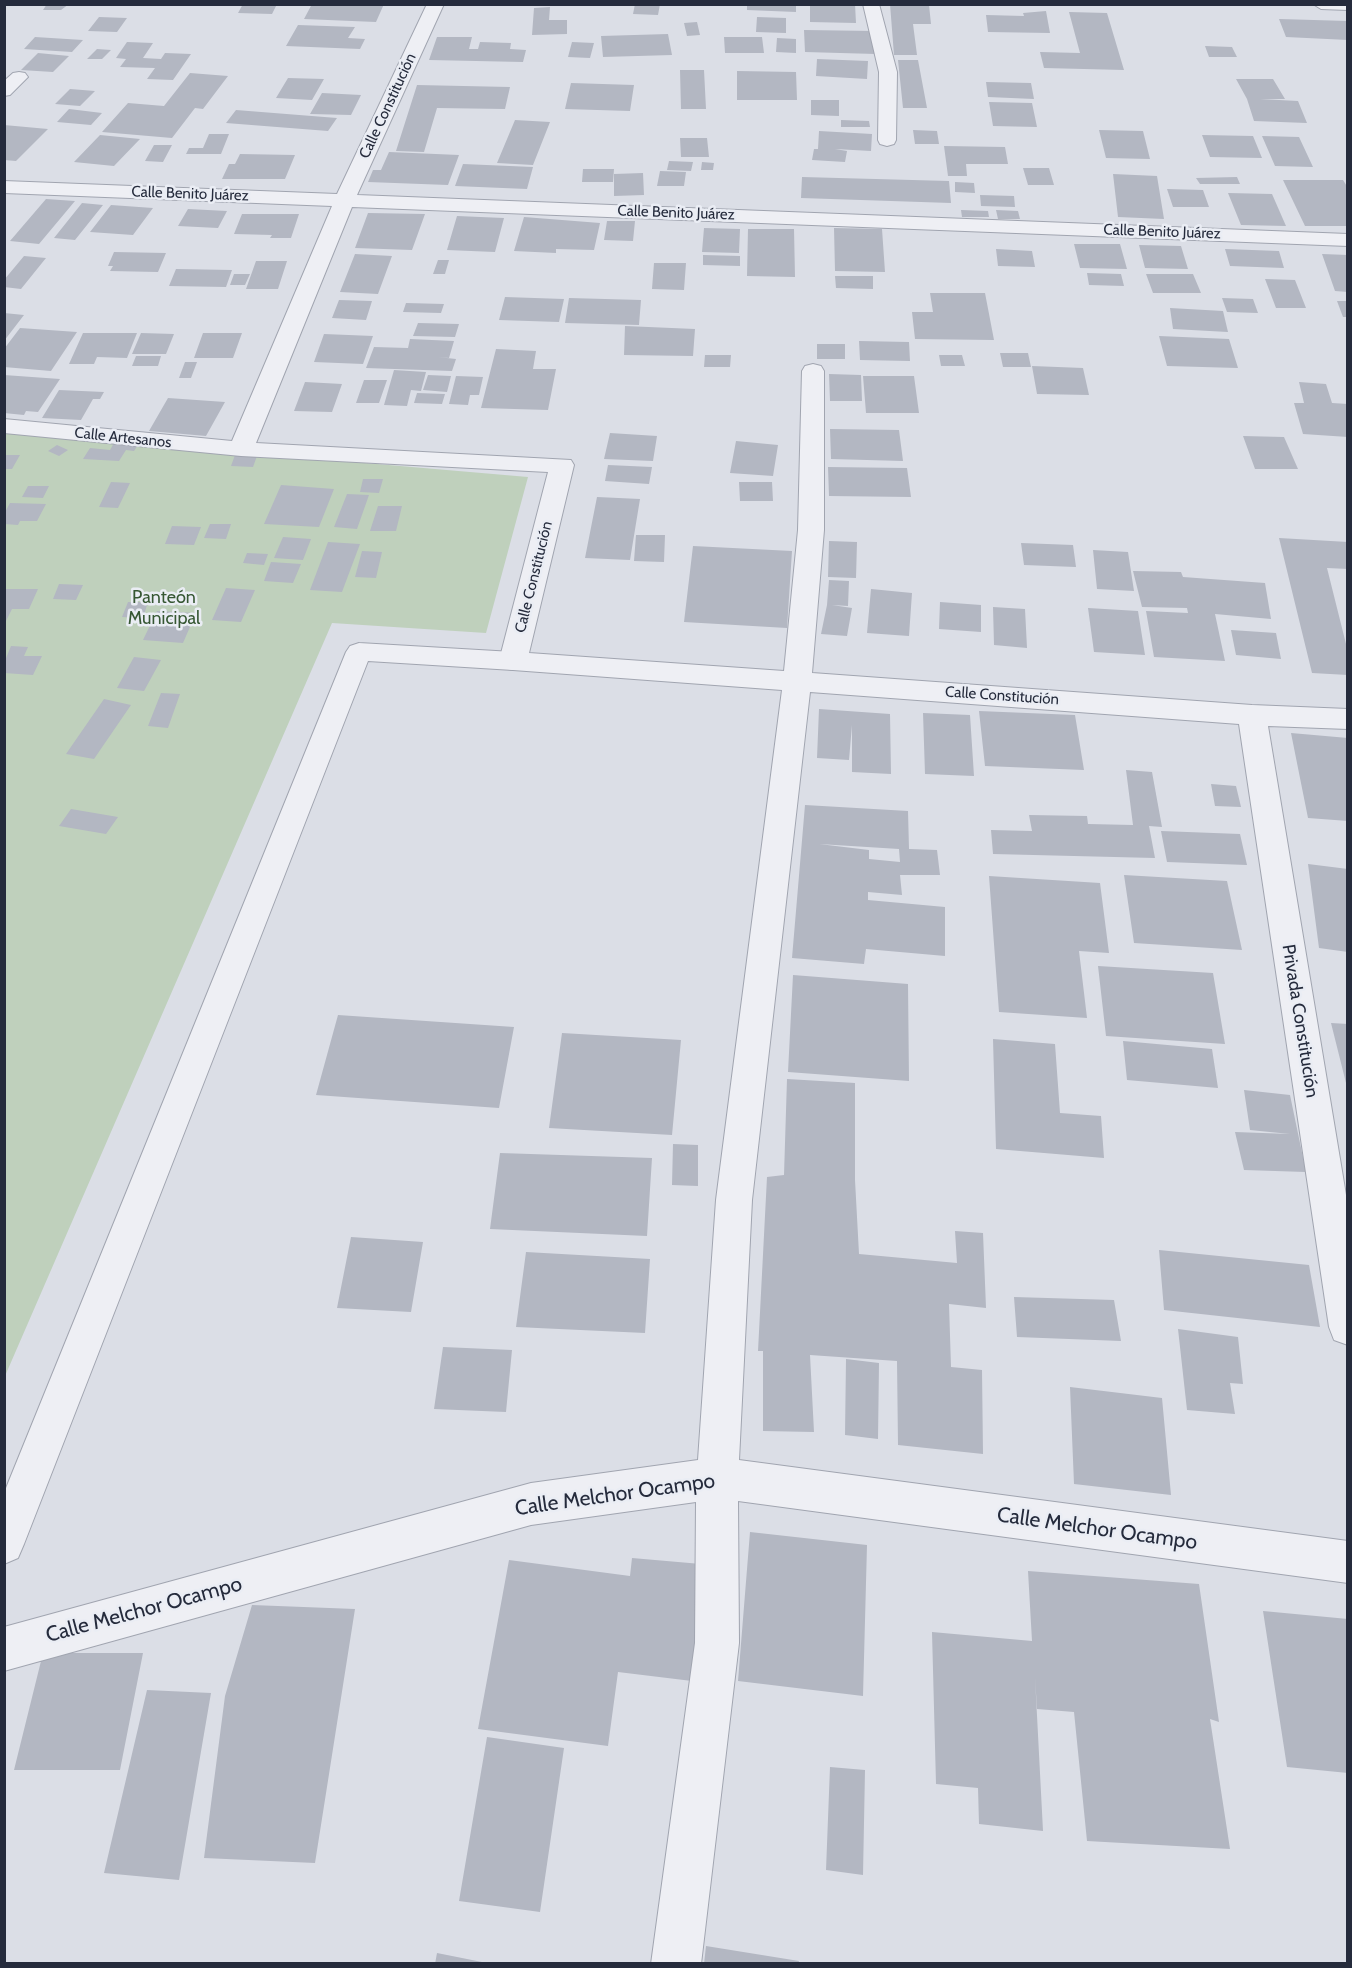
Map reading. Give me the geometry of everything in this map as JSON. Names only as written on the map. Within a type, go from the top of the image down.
[{"type":"street","name":"Calle Constitución","points":[[436,4],[345,200],[241,449],[562,465],[513,661],[1252,714],[1347,718]]},
{"type":"street","points":[[871,4],[888,72],[887,140]]},
{"type":"street","points":[[1321,4],[1347,5]]},
{"type":"street","points":[[4,92],[19,77]]},
{"type":"street","name":"Calle Benito Juárez","points":[[4,187],[1347,240]]},
{"type":"street","points":[[676,1964],[717,1642],[717,1478],[734,1200],[797,681],[811,530],[813,370]]},
{"type":"street","name":"Calle Artesanos","points":[[4,426],[241,449]]},
{"type":"street","name":"Privada Constitución","points":[[1252,714],[1347,1327]]},
{"type":"street","name":"Calle Melchor Ocampo","points":[[4,1649],[531,1504],[717,1478],[1347,1562]]},
{"type":"lane","points":[[4,1544],[359,652],[513,661]]},
{"type":"green space","name":"Panteón Municipal","points":[[5,432],[528,477],[486,633],[332,623],[5,1376]]},
{"type":"building","points":[[47,4],[69,4],[61,10],[43,10]]},
{"type":"building","points":[[243,4],[277,4],[272,14],[238,13]]},
{"type":"building","points":[[312,4],[384,4],[376,22],[304,19]]},
{"type":"building","points":[[635,4],[660,4],[658,15],[633,14]]},
{"type":"building","points":[[747,4],[796,4],[796,12],[747,10]]},
{"type":"building","points":[[810,4],[855,4],[856,23],[810,22]]},
{"type":"building","points":[[890,4],[929,5],[931,24],[913,24],[917,55],[894,55]]},
{"type":"building","points":[[550,7],[549,20],[567,20],[567,34],[532,35],[534,8]]},
{"type":"building","points":[[1046,11],[1050,33],[988,32],[986,15],[1024,16],[1023,13]]},
{"type":"building","points":[[1069,12],[1107,13],[1124,70],[1044,68],[1040,52],[1080,53]]},
{"type":"building","points":[[99,17],[127,18],[117,32],[88,31]]},
{"type":"building","points":[[757,17],[786,18],[786,33],[756,32]]},
{"type":"building","points":[[1279,19],[1348,21],[1348,40],[1286,37]]},
{"type":"building","points":[[697,22],[700,35],[687,36],[684,23]]},
{"type":"building","points":[[298,25],[355,27],[348,38],[365,39],[360,49],[286,46]]},
{"type":"building","points":[[804,30],[874,31],[876,54],[805,52]]},
{"type":"building","points":[[668,34],[672,55],[603,57],[601,36]]},
{"type":"building","points":[[35,37],[83,40],[72,52],[24,49]]},
{"type":"building","points":[[437,37],[472,37],[469,49],[478,49],[480,42],[511,43],[510,49],[526,50],[523,62],[429,60]]},
{"type":"building","points":[[724,37],[762,37],[764,53],[725,53]]},
{"type":"building","points":[[777,38],[796,39],[796,53],[776,52]]},
{"type":"building","points":[[127,42],[153,43],[143,58],[161,59],[165,53],[191,54],[173,80],[147,79],[155,68],[120,67],[126,59],[116,58]]},
{"type":"building","points":[[572,42],[594,43],[590,58],[568,57]]},
{"type":"building","points":[[1205,46],[1232,47],[1237,57],[1209,57]]},
{"type":"building","points":[[97,49],[111,50],[102,59],[87,59]]},
{"type":"building","points":[[38,53],[69,56],[53,72],[21,70]]},
{"type":"building","points":[[817,59],[868,61],[867,79],[816,76]]},
{"type":"building","points":[[898,60],[918,60],[927,108],[903,108]]},
{"type":"building","points":[[680,70],[704,70],[706,109],[681,109]]},
{"type":"building","points":[[737,71],[796,72],[797,100],[737,100]]},
{"type":"building","points":[[190,73],[228,76],[203,109],[195,108],[172,138],[102,132],[128,103],[164,106]]},
{"type":"building","points":[[288,78],[324,79],[312,100],[276,98]]},
{"type":"building","points":[[1236,79],[1273,79],[1285,99],[1260,99],[1298,101],[1307,123],[1254,121],[1247,99]]},
{"type":"building","points":[[986,82],[1031,83],[1034,99],[988,97]]},
{"type":"building","points":[[571,83],[634,85],[630,111],[565,109]]},
{"type":"building","points":[[417,85],[510,87],[505,109],[437,108],[424,152],[396,151]]},
{"type":"building","points":[[70,89],[95,91],[80,106],[55,104]]},
{"type":"building","points":[[322,93],[361,95],[351,115],[310,114]]},
{"type":"building","points":[[811,100],[839,100],[839,116],[811,115]]},
{"type":"building","points":[[989,102],[1032,103],[1037,127],[993,126]]},
{"type":"building","points":[[69,109],[102,113],[91,125],[57,122]]},
{"type":"building","points":[[236,110],[337,118],[328,131],[226,123]]},
{"type":"building","points":[[515,120],[550,122],[533,165],[497,163]]},
{"type":"building","points":[[841,120],[869,121],[870,127],[841,127]]},
{"type":"building","points":[[4,125],[48,129],[16,161],[4,160]]},
{"type":"building","points":[[913,130],[937,131],[939,144],[915,144]]},
{"type":"building","points":[[1099,130],[1143,131],[1150,159],[1106,158]]},
{"type":"building","points":[[819,131],[872,134],[871,151],[835,149],[847,151],[845,162],[812,160],[814,149],[818,149]]},
{"type":"building","points":[[209,134],[229,134],[221,154],[186,154],[189,148],[203,148]]},
{"type":"building","points":[[100,135],[140,139],[114,166],[74,162]]},
{"type":"building","points":[[1202,135],[1253,136],[1262,158],[1210,157]]},
{"type":"building","points":[[1262,136],[1299,137],[1313,167],[1275,166]]},
{"type":"building","points":[[680,138],[707,138],[709,157],[681,157]]},
{"type":"building","points":[[154,145],[172,145],[163,162],[145,161]]},
{"type":"building","points":[[944,146],[1005,147],[1008,164],[966,164],[967,176],[948,176]]},
{"type":"building","points":[[389,152],[459,155],[448,185],[368,182],[373,170],[381,170]]},
{"type":"building","points":[[240,154],[295,155],[285,179],[222,179],[229,164],[235,164]]},
{"type":"building","points":[[669,161],[693,162],[691,171],[667,170]]},
{"type":"building","points":[[702,162],[714,163],[713,170],[701,170]]},
{"type":"building","points":[[463,164],[533,167],[527,189],[455,186]]},
{"type":"building","points":[[1023,168],[1049,168],[1054,185],[1028,185]]},
{"type":"building","points":[[583,169],[614,169],[613,182],[582,182]]},
{"type":"building","points":[[660,171],[686,172],[684,186],[657,186]]},
{"type":"building","points":[[643,173],[644,195],[614,196],[614,174]]},
{"type":"building","points":[[1113,174],[1157,176],[1164,219],[1118,217]]},
{"type":"building","points":[[802,177],[949,181],[951,203],[801,198]]},
{"type":"building","points":[[1237,177],[1240,184],[1200,184],[1196,178]]},
{"type":"building","points":[[1283,180],[1343,180],[1348,188],[1348,226],[1305,226]]},
{"type":"building","points":[[955,182],[974,183],[975,193],[955,192]]},
{"type":"building","points":[[1167,189],[1203,190],[1209,207],[1173,207]]},
{"type":"building","points":[[1228,193],[1272,194],[1286,226],[1241,225]]},
{"type":"building","points":[[980,195],[1014,196],[1015,207],[981,206]]},
{"type":"building","points":[[46,199],[75,201],[39,244],[10,241]]},
{"type":"building","points":[[82,203],[103,205],[75,240],[54,238]]},
{"type":"building","points":[[111,205],[153,208],[133,235],[90,232]]},
{"type":"building","points":[[188,209],[227,211],[218,228],[178,226]]},
{"type":"building","points":[[961,210],[988,211],[989,217],[962,217]]},
{"type":"building","points":[[996,210],[1018,211],[1020,219],[998,219]]},
{"type":"building","points":[[368,213],[425,214],[412,250],[355,248]]},
{"type":"building","points":[[242,214],[299,214],[291,238],[270,238],[272,235],[234,234]]},
{"type":"building","points":[[457,216],[504,218],[495,252],[447,250]]},
{"type":"building","points":[[524,217],[600,223],[594,250],[556,249],[556,253],[514,251]]},
{"type":"building","points":[[607,221],[635,221],[633,241],[604,240]]},
{"type":"building","points":[[704,228],[740,229],[739,253],[702,252]]},
{"type":"building","points":[[834,228],[882,229],[885,272],[835,271]]},
{"type":"building","points":[[748,229],[794,229],[795,277],[747,276]]},
{"type":"building","points":[[1074,244],[1120,244],[1127,269],[1080,268]]},
{"type":"building","points":[[1139,245],[1181,246],[1188,269],[1145,268]]},
{"type":"building","points":[[996,249],[1032,251],[1035,267],[998,266]]},
{"type":"building","points":[[1225,249],[1279,251],[1284,268],[1230,266]]},
{"type":"building","points":[[114,252],[166,253],[158,272],[110,271],[113,266],[108,266]]},
{"type":"building","points":[[355,254],[392,256],[378,294],[340,292]]},
{"type":"building","points":[[1322,254],[1348,255],[1348,292],[1335,291]]},
{"type":"building","points":[[703,255],[740,256],[740,266],[703,265]]},
{"type":"building","points":[[24,256],[46,258],[21,289],[4,287],[4,280]]},
{"type":"building","points":[[438,260],[449,260],[445,274],[433,274]]},
{"type":"building","points":[[256,261],[287,261],[278,289],[246,289]]},
{"type":"building","points":[[654,263],[686,263],[684,290],[652,289]]},
{"type":"building","points":[[176,269],[232,270],[226,287],[169,286]]},
{"type":"building","points":[[1087,273],[1121,274],[1124,286],[1089,285]]},
{"type":"building","points":[[234,274],[250,274],[245,285],[230,285]]},
{"type":"building","points":[[1146,274],[1193,274],[1201,293],[1153,293]]},
{"type":"building","points":[[835,276],[873,276],[873,289],[836,288]]},
{"type":"building","points":[[1265,279],[1295,280],[1306,308],[1276,308]]},
{"type":"building","points":[[930,293],[985,293],[994,340],[915,339],[912,312],[933,312]]},
{"type":"building","points":[[505,297],[564,299],[559,322],[499,320]]},
{"type":"building","points":[[569,298],[641,300],[639,325],[565,323]]},
{"type":"building","points":[[1222,298],[1253,299],[1258,313],[1227,312]]},
{"type":"building","points":[[339,300],[372,301],[366,320],[332,318]]},
{"type":"building","points":[[1337,301],[1348,301],[1348,317],[1343,317]]},
{"type":"building","points":[[406,303],[444,304],[441,313],[403,312]]},
{"type":"building","points":[[1170,308],[1223,311],[1228,332],[1173,329]]},
{"type":"building","points":[[4,313],[24,315],[4,341]]},
{"type":"building","points":[[418,323],[459,324],[455,337],[413,336]]},
{"type":"building","points":[[625,326],[695,329],[693,356],[624,355]]},
{"type":"building","points":[[20,328],[77,332],[51,371],[4,367],[4,349]]},
{"type":"building","points":[[83,333],[137,333],[127,358],[97,357],[94,364],[69,364]]},
{"type":"building","points":[[141,333],[174,334],[166,354],[132,354]]},
{"type":"building","points":[[203,333],[242,333],[233,358],[194,358]]},
{"type":"building","points":[[324,334],[373,336],[363,364],[314,362]]},
{"type":"building","points":[[1159,336],[1229,339],[1238,368],[1167,366]]},
{"type":"building","points":[[410,339],[454,341],[449,358],[438,357],[456,359],[452,371],[366,368],[374,347],[408,348]]},
{"type":"building","points":[[859,341],[909,342],[910,361],[860,360]]},
{"type":"building","points":[[817,344],[845,344],[845,359],[817,359]]},
{"type":"building","points":[[496,349],[536,351],[533,369],[556,369],[548,410],[481,408]]},
{"type":"building","points":[[1000,353],[1028,353],[1031,367],[1003,367]]},
{"type":"building","points":[[705,355],[731,355],[730,367],[704,367]]},
{"type":"building","points":[[939,355],[962,355],[965,366],[941,366]]},
{"type":"building","points":[[136,356],[161,356],[158,366],[132,366]]},
{"type":"building","points":[[185,362],[197,362],[191,378],[179,378]]},
{"type":"building","points":[[1032,366],[1083,368],[1089,395],[1037,394]]},
{"type":"building","points":[[394,370],[426,372],[421,391],[411,390],[407,406],[384,405]]},
{"type":"building","points":[[829,374],[861,375],[862,401],[830,401]]},
{"type":"building","points":[[4,375],[60,379],[38,412],[26,411],[24,415],[4,413]]},
{"type":"building","points":[[428,375],[451,376],[447,392],[423,390]]},
{"type":"building","points":[[456,376],[483,377],[479,395],[470,395],[468,405],[449,404]]},
{"type":"building","points":[[863,376],[914,376],[919,413],[866,413]]},
{"type":"building","points":[[364,380],[387,380],[379,403],[356,403]]},
{"type":"building","points":[[305,382],[342,384],[332,412],[294,411]]},
{"type":"building","points":[[1299,382],[1326,384],[1332,403],[1348,404],[1348,437],[1303,434],[1294,403],[1304,403]]},
{"type":"building","points":[[59,390],[104,392],[100,399],[93,399],[81,420],[42,418]]},
{"type":"building","points":[[417,393],[445,394],[442,404],[414,403]]},
{"type":"building","points":[[168,398],[225,402],[206,436],[149,431]]},
{"type":"building","points":[[830,429],[899,430],[903,461],[831,459]]},
{"type":"building","points":[[610,433],[657,436],[653,461],[604,459]]},
{"type":"building","points":[[1243,436],[1284,437],[1298,469],[1255,469]]},
{"type":"building","points":[[736,441],[778,445],[773,476],[730,473]]},
{"type":"building","points":[[114,443],[138,445],[134,451],[126,450],[119,461],[83,459],[90,448],[110,450]]},
{"type":"building","points":[[57,445],[68,450],[59,456],[48,451]]},
{"type":"building","points":[[4,455],[20,455],[12,469],[4,469]]},
{"type":"building","points":[[235,455],[257,456],[253,467],[231,466]]},
{"type":"building","points":[[608,465],[652,467],[649,484],[605,481]]},
{"type":"building","points":[[828,467],[907,468],[911,497],[829,496]]},
{"type":"building","points":[[363,479],[383,479],[379,493],[360,492]]},
{"type":"building","points":[[111,482],[130,483],[118,508],[99,507]]},
{"type":"building","points":[[739,482],[772,482],[773,501],[740,501]]},
{"type":"building","points":[[281,485],[334,489],[319,527],[264,524]]},
{"type":"building","points":[[28,486],[49,486],[43,498],[22,497]]},
{"type":"building","points":[[347,494],[369,495],[357,529],[334,527]]},
{"type":"building","points":[[597,497],[640,499],[630,560],[585,558]]},
{"type":"building","points":[[10,503],[46,504],[37,521],[20,521],[18,525],[4,524],[4,514]]},
{"type":"building","points":[[378,506],[402,506],[396,531],[370,531]]},
{"type":"building","points":[[210,524],[231,524],[226,539],[204,538]]},
{"type":"building","points":[[172,526],[201,527],[194,545],[165,544]]},
{"type":"building","points":[[636,535],[665,535],[664,562],[634,561]]},
{"type":"building","points":[[283,537],[311,539],[303,560],[274,558]]},
{"type":"building","points":[[1279,538],[1348,542],[1348,569],[1327,568],[1348,652],[1348,675],[1312,673]]},
{"type":"building","points":[[829,541],[857,542],[856,578],[828,577]]},
{"type":"building","points":[[328,542],[360,544],[342,592],[310,590]]},
{"type":"building","points":[[1021,543],[1073,545],[1076,567],[1024,565]]},
{"type":"building","points":[[693,546],[792,551],[787,628],[684,622]]},
{"type":"building","points":[[1093,550],[1128,552],[1134,591],[1097,589]]},
{"type":"building","points":[[362,551],[382,552],[376,578],[355,577]]},
{"type":"building","points":[[247,553],[268,554],[264,565],[243,563]]},
{"type":"building","points":[[271,562],[301,564],[293,583],[264,581]]},
{"type":"building","points":[[1133,571],[1181,572],[1183,577],[1265,583],[1271,619],[1215,614],[1225,661],[1154,657],[1146,611],[1188,613],[1187,608],[1142,607]]},
{"type":"building","points":[[829,580],[849,581],[848,606],[832,605],[852,608],[847,636],[821,634]]},
{"type":"building","points":[[59,584],[83,585],[76,600],[53,599]]},
{"type":"building","points":[[226,588],[255,590],[241,622],[212,620]]},
{"type":"building","points":[[4,589],[38,589],[29,609],[12,609],[4,625]]},
{"type":"building","points":[[871,589],[912,593],[909,636],[867,633]]},
{"type":"building","points":[[128,602],[148,602],[143,618],[122,617]]},
{"type":"building","points":[[940,602],[981,605],[981,632],[939,629]]},
{"type":"building","points":[[993,607],[1025,609],[1027,648],[994,645]]},
{"type":"building","points":[[1088,608],[1138,611],[1145,655],[1094,652]]},
{"type":"building","points":[[157,611],[196,613],[183,643],[143,640]]},
{"type":"building","points":[[1231,630],[1276,633],[1281,659],[1236,655]]},
{"type":"building","points":[[11,646],[28,647],[24,656],[42,656],[33,675],[4,673],[4,663]]},
{"type":"building","points":[[134,657],[161,660],[144,691],[117,688]]},
{"type":"building","points":[[161,693],[180,694],[168,728],[148,726]]},
{"type":"building","points":[[104,699],[131,705],[94,759],[66,754]]},
{"type":"building","points":[[819,709],[890,714],[891,774],[852,772],[852,725],[849,760],[817,758]]},
{"type":"building","points":[[979,711],[1075,715],[1084,770],[985,766]]},
{"type":"building","points":[[923,713],[970,715],[974,776],[925,774]]},
{"type":"building","points":[[1291,733],[1348,738],[1348,821],[1308,818]]},
{"type":"building","points":[[1126,770],[1152,772],[1162,827],[1149,826],[1155,858],[993,854],[991,830],[1032,831],[1029,815],[1087,816],[1088,824],[1133,825]]},
{"type":"building","points":[[1211,784],[1236,786],[1241,807],[1215,806]]},
{"type":"building","points":[[805,805],[908,811],[909,849],[937,850],[940,875],[900,875],[902,895],[868,892],[868,900],[945,907],[945,956],[866,949],[864,964],[792,958]],"holes":[[[819,844],[899,849],[900,862],[869,859],[869,850]]]},
{"type":"building","points":[[71,809],[118,817],[106,834],[59,826]]},
{"type":"building","points":[[1161,831],[1240,834],[1247,865],[1167,862]]},
{"type":"building","points":[[1308,864],[1348,869],[1348,952],[1319,948]]},
{"type":"building","points":[[1124,875],[1227,881],[1242,950],[1134,943]]},
{"type":"building","points":[[989,876],[1100,883],[1109,953],[1079,951],[1087,1018],[999,1012]]},
{"type":"building","points":[[1098,966],[1213,973],[1225,1044],[1106,1036]]},
{"type":"building","points":[[793,975],[908,984],[909,1081],[788,1072]]},
{"type":"building","points":[[338,1015],[514,1027],[499,1108],[316,1095]]},
{"type":"building","points":[[1331,1023],[1348,1024],[1347,1087]]},
{"type":"building","points":[[562,1033],[681,1040],[672,1135],[549,1128]]},
{"type":"building","points":[[993,1039],[1055,1044],[1060,1113],[1101,1116],[1104,1158],[996,1149]]},
{"type":"building","points":[[1123,1041],[1212,1049],[1218,1088],[1127,1080]]},
{"type":"building","points":[[787,1079],[855,1083],[855,1180],[859,1254],[957,1263],[955,1231],[983,1233],[986,1308],[949,1304],[951,1367],[982,1370],[983,1454],[898,1445],[897,1361],[810,1355],[814,1432],[763,1431],[763,1351],[758,1351],[767,1177],[784,1175]]},
{"type":"building","points":[[1244,1090],[1290,1095],[1306,1172],[1244,1170],[1235,1132],[1290,1134],[1250,1130]]},
{"type":"building","points":[[673,1144],[698,1145],[698,1186],[672,1185]]},
{"type":"building","points":[[500,1153],[652,1158],[647,1236],[490,1229]]},
{"type":"building","points":[[351,1237],[423,1242],[411,1312],[337,1308]]},
{"type":"building","points":[[1159,1250],[1309,1265],[1320,1327],[1164,1310]]},
{"type":"building","points":[[526,1252],[650,1259],[645,1333],[516,1327]]},
{"type":"building","points":[[1014,1297],[1114,1300],[1121,1341],[1017,1337]]},
{"type":"building","points":[[1178,1329],[1238,1337],[1243,1384],[1230,1383],[1235,1414],[1187,1410]]},
{"type":"building","points":[[443,1347],[512,1350],[506,1412],[434,1409]]},
{"type":"building","points":[[846,1359],[879,1363],[878,1439],[845,1435]]},
{"type":"building","points":[[1070,1387],[1162,1398],[1171,1495],[1074,1484]]},
{"type":"building","points":[[750,1532],[867,1545],[863,1696],[738,1681]]},
{"type":"building","points":[[632,1558],[701,1564],[692,1681],[618,1672],[608,1746],[478,1729],[509,1560],[630,1576]]},
{"type":"building","points":[[1028,1571],[1199,1584],[1219,1722],[1210,1719],[1230,1849],[1087,1841],[1074,1712],[1037,1709],[1035,1677],[1043,1831],[979,1824],[978,1788],[936,1784],[932,1632],[1032,1641]]},
{"type":"building","points":[[252,1605],[355,1609],[315,1863],[204,1858],[225,1696]]},
{"type":"building","points":[[1263,1611],[1348,1619],[1348,1773],[1287,1767]]},
{"type":"building","points":[[43,1653],[143,1653],[120,1770],[14,1770]]},
{"type":"building","points":[[147,1690],[211,1693],[179,1880],[104,1873]]},
{"type":"building","points":[[487,1737],[564,1748],[540,1912],[459,1901]]},
{"type":"building","points":[[830,1767],[865,1770],[863,1875],[826,1870]]},
{"type":"building","points":[[706,1946],[799,1961],[798,1964],[704,1964]]},
{"type":"building","points":[[437,1953],[482,1962],[482,1964],[435,1964]]}]
